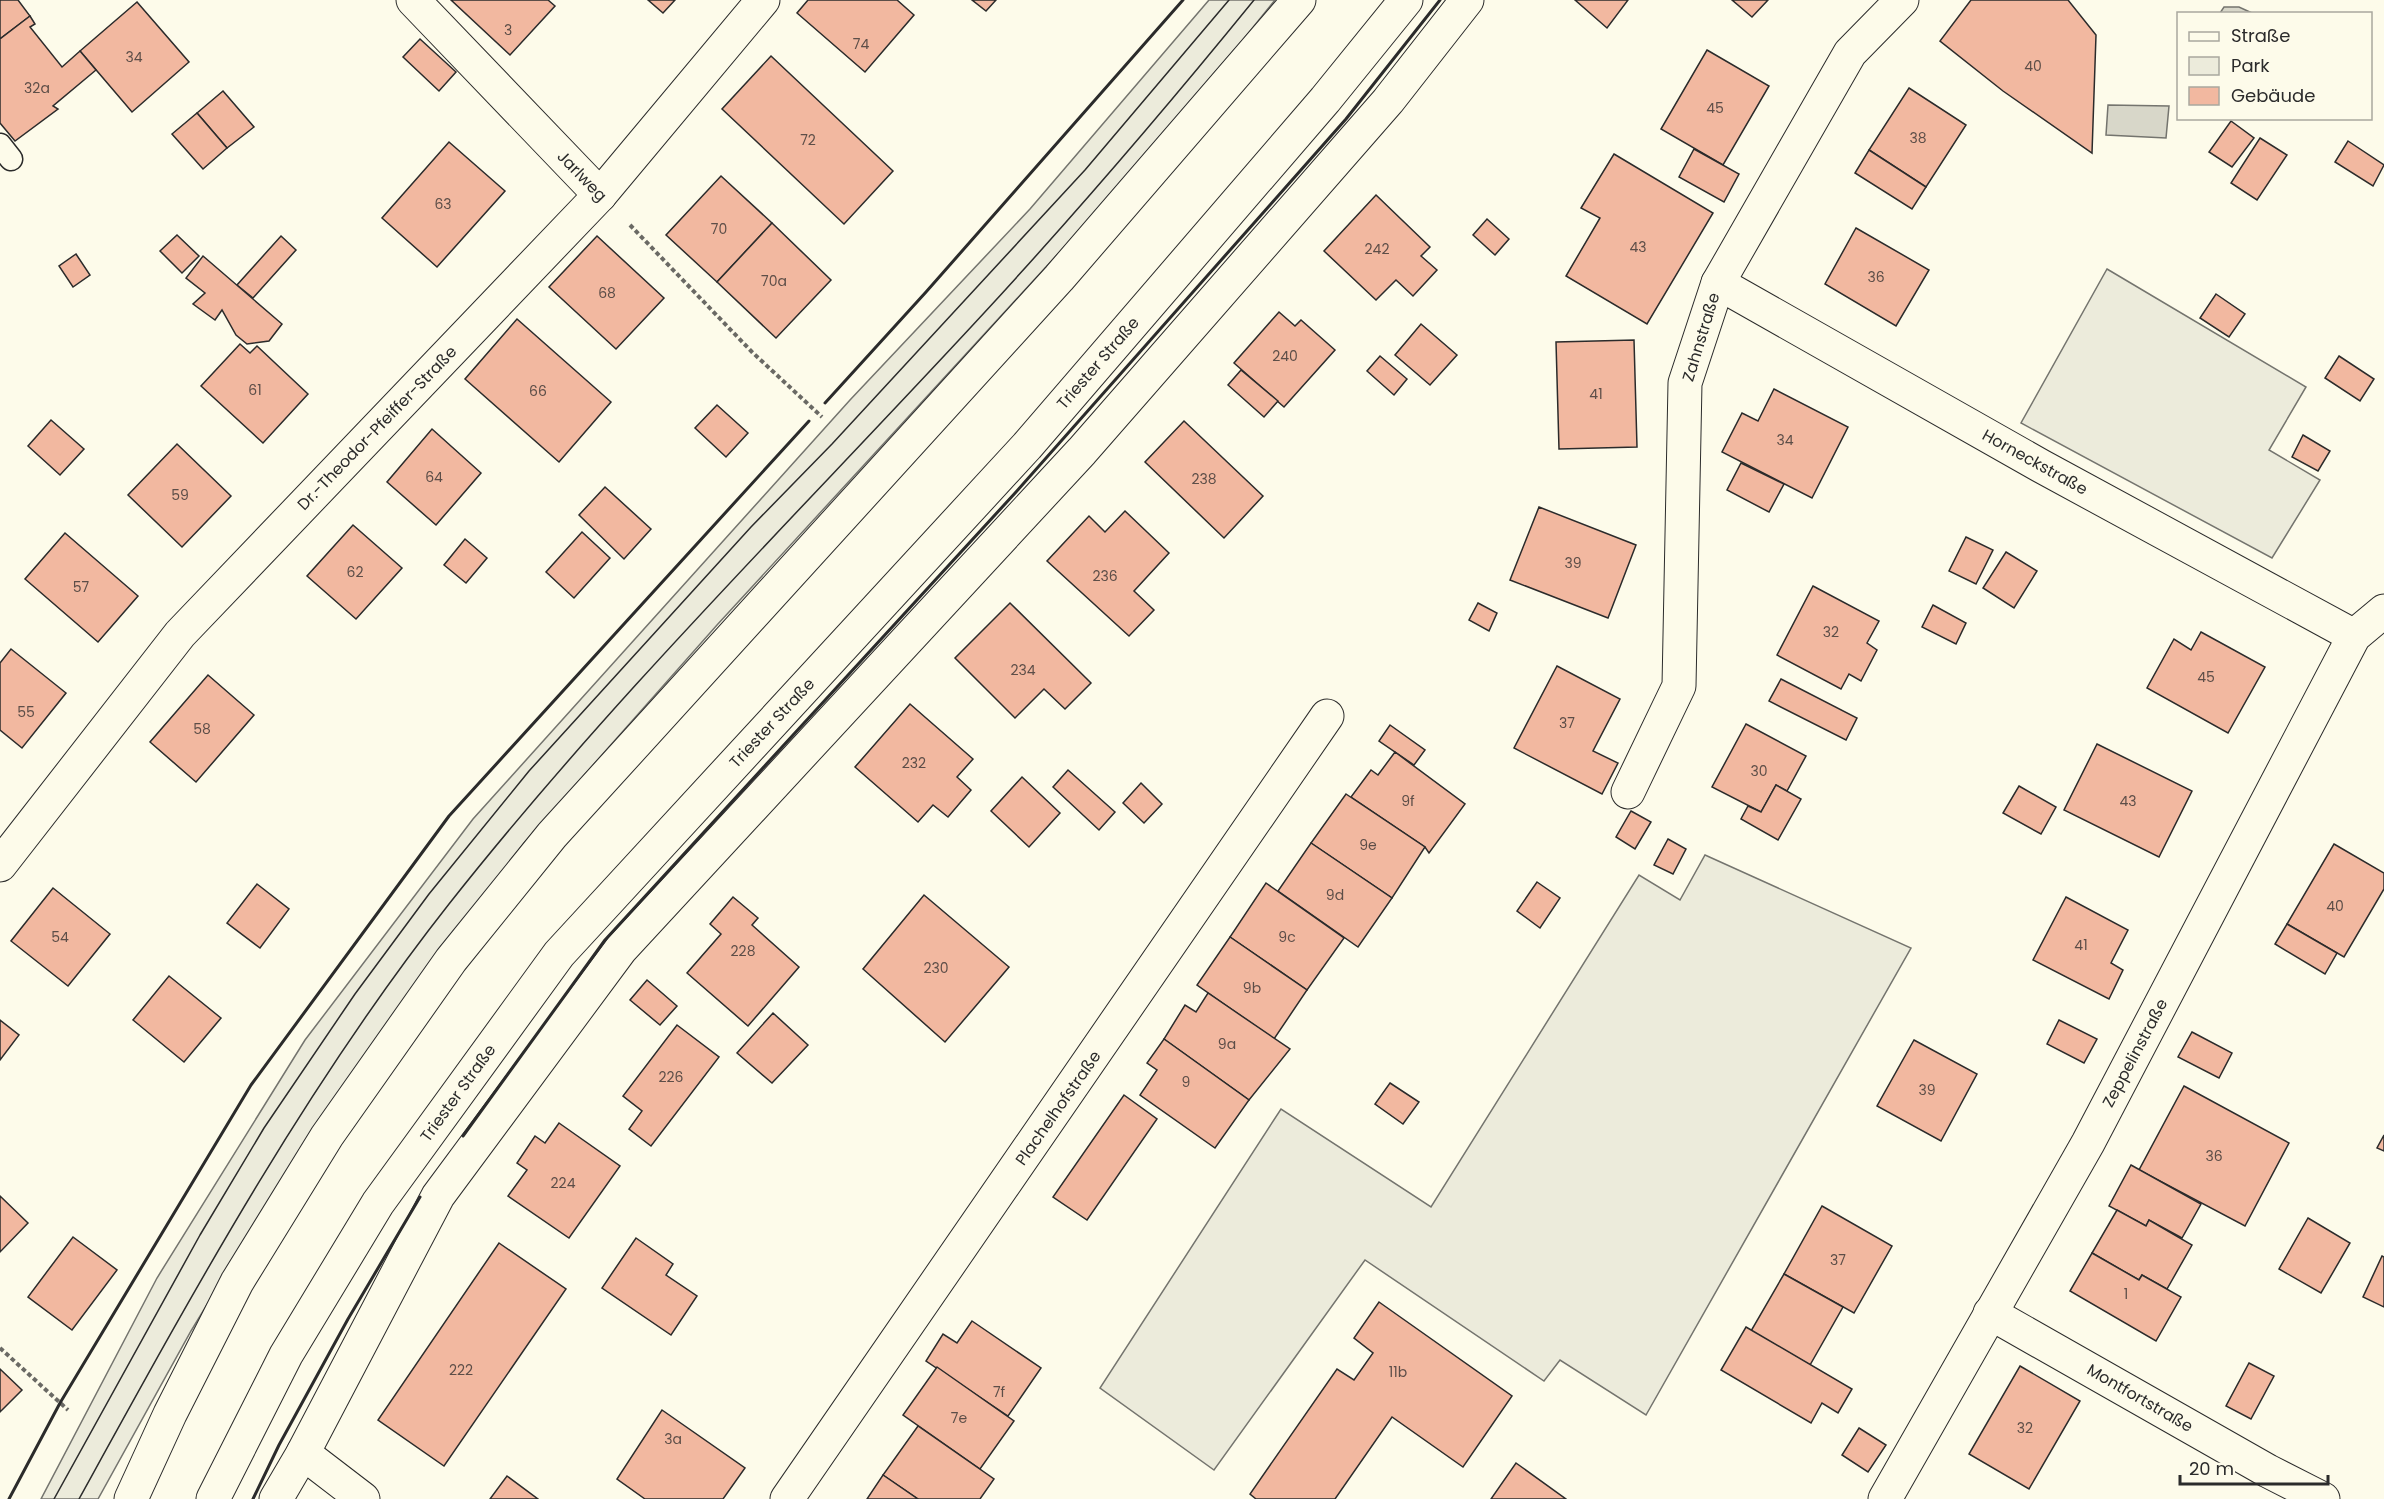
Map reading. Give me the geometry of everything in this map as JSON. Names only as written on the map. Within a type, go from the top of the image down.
[{"type":"street","name":"Jarlweg","points":[[413,0],[600,195]]},
{"type":"street","name":"Dr.-Theodor-Pfeiffer-Straße","points":[[0,865],[180,634],[600,195],[763,0]]},
{"type":"street","points":[[131,1499],[170,1414],[237,1282],[327,1136],[451,960],[552,835],[1059,278],[1299,0]]},
{"type":"street","name":"Triester Straße","points":[[213,1499],[286,1355],[378,1203],[559,954],[1027,446],[1325,100],[1406,0]]},
{"type":"street","points":[[276,1499],[303,1453],[438,1196],[621,949],[1082,451],[1388,101],[1467,0]]},
{"type":"street","name":"Zahnstraße","points":[[1629,792],[1679,686],[1685,383],[1718,283],[1850,53],[1902,0]]},
{"type":"street","name":"Horneckstraße","points":[[1718,283],[2041,466],[2354,636]]},
{"type":"street","name":"Zeppelinstraße","points":[[1885,1499],[2088,1143],[2354,636],[2384,611]]},
{"type":"street","name":"Plachelhofstraße","points":[[787,1499],[1328,717]]},
{"type":"street","name":"Montfortstraße","points":[[1990,1313],[2268,1471],[2323,1499]]},
{"type":"street","points":[[303,1453],[363,1499]]},
{"type":"path","name":"Jarlweg","points":[[600,195],[752,352],[822,417]]},
{"type":"path","points":[[0,1348],[68,1410]]},
{"type":"green space","points":[[1209,0],[1275,0],[1067,244],[717,625],[524,843],[417,983],[313,1130],[191,1331],[98,1499],[41,1499],[157,1278],[305,1040],[473,819],[850,400],[1030,209]]},
{"type":"green space","points":[[2107,269],[2306,387],[2269,450],[2320,480],[2272,558],[2021,423]]},
{"type":"green space","points":[[1705,855],[1911,948],[1646,1415],[1560,1360],[1544,1381],[1365,1260],[1214,1470],[1100,1388],[1281,1109],[1431,1207],[1639,875],[1680,900]]},
{"type":"shaded area","points":[[2224,7],[2239,7],[2250,12],[2221,12]]},
{"type":"shaded area","points":[[2108,105],[2169,106],[2166,138],[2106,135]]},
{"type":"building","points":[[0,0],[18,0],[30,16],[0,39]]},
{"type":"building","points":[[451,0],[548,0],[555,6],[510,55]]},
{"type":"building","points":[[648,0],[675,0],[663,13]]},
{"type":"building","points":[[808,0],[897,0],[914,15],[865,72],[797,13]]},
{"type":"building","points":[[972,0],[996,0],[986,11]]},
{"type":"building","points":[[1575,0],[1628,0],[1607,28]]},
{"type":"building","points":[[1732,0],[1768,0],[1752,17]]},
{"type":"building","points":[[1971,0],[2068,0],[2096,35],[2092,153],[2003,91],[1940,41]]},
{"type":"building","points":[[137,2],[189,62],[132,112],[80,51]]},
{"type":"building","points":[[30,16],[35,24],[30,27],[62,67],[80,51],[96,70],[53,106],[58,109],[15,141],[0,123],[0,39]]},
{"type":"building","points":[[420,39],[456,72],[439,91],[403,57]]},
{"type":"building","points":[[1707,50],[1769,86],[1723,165],[1661,129]]},
{"type":"building","points":[[771,56],[893,171],[844,224],[722,109]]},
{"type":"building","points":[[1909,88],[1966,125],[1926,187],[1869,150]]},
{"type":"building","points":[[223,91],[254,127],[227,148],[197,113]]},
{"type":"building","points":[[197,113],[227,148],[203,169],[172,134]]},
{"type":"building","points":[[2231,121],[2254,138],[2232,167],[2209,152]]},
{"type":"building","points":[[2260,138],[2287,155],[2257,200],[2231,183]]},
{"type":"building","points":[[2348,141],[2384,165],[2373,186],[2335,162]]},
{"type":"building","points":[[449,142],[505,191],[437,267],[382,218]]},
{"type":"building","points":[[1694,149],[1739,174],[1724,202],[1679,177]]},
{"type":"building","points":[[1869,150],[1926,187],[1912,209],[1855,173]]},
{"type":"building","points":[[1614,154],[1713,213],[1647,324],[1566,276],[1600,218],[1581,208]]},
{"type":"building","points":[[721,176],[772,223],[717,282],[666,235]]},
{"type":"building","points":[[1376,195],[1430,247],[1421,256],[1437,270],[1413,296],[1396,280],[1376,300],[1324,251]]},
{"type":"building","points":[[1487,219],[1509,239],[1495,255],[1473,235]]},
{"type":"building","points":[[772,223],[831,280],[776,338],[717,282]]},
{"type":"building","points":[[1856,228],[1929,270],[1896,326],[1825,284]]},
{"type":"building","points":[[177,235],[199,256],[182,273],[160,251]]},
{"type":"building","points":[[281,236],[296,250],[253,298],[237,285]]},
{"type":"building","points":[[597,236],[664,298],[616,349],[549,287]]},
{"type":"building","points":[[76,254],[90,275],[73,287],[59,266]]},
{"type":"building","points":[[203,256],[282,324],[269,341],[247,344],[236,335],[222,310],[215,320],[193,304],[205,293],[186,278]]},
{"type":"building","points":[[2216,294],[2245,314],[2229,337],[2200,318]]},
{"type":"building","points":[[1279,312],[1295,326],[1301,320],[1335,350],[1284,407],[1234,363]]},
{"type":"building","points":[[517,319],[611,402],[559,462],[465,379]]},
{"type":"building","points":[[1421,324],[1457,355],[1430,385],[1395,355]]},
{"type":"building","points":[[1634,340],[1637,447],[1559,449],[1556,342]]},
{"type":"building","points":[[240,344],[250,353],[257,346],[308,394],[263,443],[201,386]]},
{"type":"building","points":[[1380,356],[1407,379],[1394,395],[1367,371]]},
{"type":"building","points":[[2339,356],[2374,379],[2360,401],[2325,378]]},
{"type":"building","points":[[1241,370],[1278,401],[1264,417],[1228,385]]},
{"type":"building","points":[[1774,389],[1848,427],[1812,498],[1722,452],[1742,413],[1758,421]]},
{"type":"building","points":[[717,405],[748,433],[726,457],[695,428]]},
{"type":"building","points":[[51,420],[84,449],[60,475],[28,446]]},
{"type":"building","points":[[1184,421],[1263,496],[1224,538],[1145,462]]},
{"type":"building","points":[[432,429],[481,473],[436,525],[387,482]]},
{"type":"building","points":[[2303,435],[2330,451],[2318,471],[2292,457]]},
{"type":"building","points":[[177,444],[231,496],[182,547],[128,495]]},
{"type":"building","points":[[1741,463],[1784,484],[1769,512],[1727,490]]},
{"type":"building","points":[[605,487],[651,529],[624,559],[579,515]]},
{"type":"building","points":[[1539,507],[1636,545],[1608,618],[1510,580]]},
{"type":"building","points":[[1125,511],[1169,553],[1134,591],[1154,610],[1129,636],[1047,561],[1089,516],[1105,532]]},
{"type":"building","points":[[353,525],[402,568],[356,619],[307,576]]},
{"type":"building","points":[[582,532],[610,558],[574,598],[546,572]]},
{"type":"building","points":[[65,533],[138,596],[98,642],[25,579]]},
{"type":"building","points":[[1966,537],[1993,550],[1976,584],[1949,571]]},
{"type":"building","points":[[465,539],[487,558],[466,583],[444,565]]},
{"type":"building","points":[[2006,552],[2037,571],[2014,608],[1983,588]]},
{"type":"building","points":[[1813,586],[1879,621],[1867,643],[1877,650],[1861,681],[1849,674],[1841,689],[1777,655]]},
{"type":"building","points":[[1010,603],[1091,683],[1065,709],[1044,689],[1015,718],[955,658]]},
{"type":"building","points":[[1478,603],[1497,613],[1489,631],[1469,620]]},
{"type":"building","points":[[1933,605],[1966,623],[1956,644],[1922,627]]},
{"type":"building","points":[[2201,632],[2265,667],[2228,733],[2147,688],[2174,639],[2191,650]]},
{"type":"building","points":[[11,649],[66,693],[22,748],[0,730],[0,663]]},
{"type":"building","points":[[1557,666],[1620,699],[1593,751],[1618,763],[1602,794],[1514,748]]},
{"type":"building","points":[[208,675],[254,715],[196,782],[150,742]]},
{"type":"building","points":[[1781,679],[1857,718],[1846,740],[1769,701]]},
{"type":"building","points":[[910,704],[973,759],[957,777],[971,790],[948,817],[933,805],[918,822],[855,767]]},
{"type":"building","points":[[1746,724],[1806,756],[1787,791],[1776,785],[1761,812],[1712,787]]},
{"type":"building","points":[[1390,725],[1425,750],[1414,765],[1379,741]]},
{"type":"building","points":[[2097,744],[2192,791],[2159,857],[2064,810]]},
{"type":"building","points":[[1395,752],[1465,804],[1429,853],[1425,847],[1351,797],[1371,770],[1378,775]]},
{"type":"building","points":[[1068,770],[1115,812],[1099,830],[1053,787]]},
{"type":"building","points":[[1022,777],[1060,813],[1029,847],[991,811]]},
{"type":"building","points":[[1141,783],[1162,804],[1144,823],[1123,803]]},
{"type":"building","points":[[1776,785],[1801,799],[1778,840],[1741,819],[1748,806],[1761,812]]},
{"type":"building","points":[[2019,786],[2056,807],[2041,834],[2003,813]]},
{"type":"building","points":[[1346,794],[1425,847],[1392,898],[1311,843]]},
{"type":"building","points":[[1631,811],[1651,822],[1635,849],[1616,837]]},
{"type":"building","points":[[1668,839],[1686,849],[1673,874],[1654,865]]},
{"type":"building","points":[[1311,843],[1392,898],[1358,947],[1278,891]]},
{"type":"building","points":[[2334,844],[2384,873],[2384,889],[2344,957],[2287,924]]},
{"type":"building","points":[[1537,882],[1560,898],[1540,928],[1517,911]]},
{"type":"building","points":[[1266,883],[1344,938],[1307,990],[1230,937]]},
{"type":"building","points":[[257,884],[289,909],[260,948],[227,923]]},
{"type":"building","points":[[53,888],[110,934],[68,986],[11,941]]},
{"type":"building","points":[[924,895],[1009,967],[945,1042],[863,969]]},
{"type":"building","points":[[733,897],[758,918],[752,925],[799,967],[748,1026],[687,973],[721,934],[710,924]]},
{"type":"building","points":[[2066,897],[2128,930],[2111,963],[2123,970],[2109,999],[2033,960]]},
{"type":"building","points":[[2287,924],[2337,953],[2325,974],[2275,944]]},
{"type":"building","points":[[1230,937],[1307,990],[1274,1039],[1197,985]]},
{"type":"building","points":[[169,976],[221,1018],[184,1062],[133,1020]]},
{"type":"building","points":[[647,980],[677,1006],[660,1025],[630,1000]]},
{"type":"building","points":[[1208,993],[1290,1049],[1249,1100],[1164,1039],[1185,1005],[1196,1012]]},
{"type":"building","points":[[773,1013],[808,1045],[772,1083],[737,1053]]},
{"type":"building","points":[[0,1020],[19,1035],[0,1060]]},
{"type":"building","points":[[2059,1020],[2097,1039],[2084,1063],[2047,1044]]},
{"type":"building","points":[[677,1025],[719,1057],[651,1146],[629,1129],[642,1111],[623,1096]]},
{"type":"building","points":[[2192,1032],[2232,1053],[2219,1078],[2178,1057]]},
{"type":"building","points":[[1164,1039],[1249,1100],[1215,1148],[1140,1095],[1157,1070],[1147,1063]]},
{"type":"building","points":[[1914,1040],[1977,1074],[1941,1141],[1877,1106]]},
{"type":"building","points":[[1390,1083],[1419,1102],[1403,1124],[1375,1104]]},
{"type":"building","points":[[2184,1086],[2289,1143],[2245,1226],[2139,1170]]},
{"type":"building","points":[[1124,1095],[1157,1119],[1087,1220],[1053,1197]]},
{"type":"building","points":[[559,1123],[620,1166],[569,1238],[508,1196],[527,1170],[517,1163],[535,1136],[545,1143]]},
{"type":"building","points":[[2384,1135],[2384,1151],[2377,1148]]},
{"type":"building","points":[[2131,1165],[2201,1204],[2182,1238],[2149,1220],[2146,1226],[2109,1206]]},
{"type":"building","points":[[0,1196],[28,1223],[0,1252]]},
{"type":"building","points":[[1822,1206],[1892,1246],[1854,1313],[1784,1274]]},
{"type":"building","points":[[2117,1210],[2146,1226],[2149,1220],[2192,1245],[2167,1289],[2142,1275],[2139,1280],[2092,1253]]},
{"type":"building","points":[[2308,1218],[2350,1243],[2321,1293],[2279,1269]]},
{"type":"building","points":[[73,1237],[117,1270],[72,1330],[28,1297]]},
{"type":"building","points":[[636,1238],[673,1264],[666,1275],[697,1296],[671,1335],[602,1288]]},
{"type":"building","points":[[499,1243],[566,1289],[444,1466],[378,1420]]},
{"type":"building","points":[[2092,1253],[2139,1280],[2142,1275],[2181,1297],[2156,1341],[2070,1291]]},
{"type":"building","points":[[2382,1256],[2384,1257],[2384,1307],[2363,1297]]},
{"type":"building","points":[[1784,1274],[1843,1307],[1810,1365],[1751,1331]]},
{"type":"building","points":[[1379,1302],[1512,1396],[1463,1467],[1392,1417],[1335,1499],[1256,1499],[1250,1494],[1337,1369],[1354,1380],[1373,1353],[1354,1338]]},
{"type":"building","points":[[972,1321],[1041,1368],[1008,1416],[926,1361],[943,1334],[957,1343]]},
{"type":"building","points":[[1746,1327],[1852,1389],[1838,1413],[1822,1403],[1811,1423],[1721,1370]]},
{"type":"building","points":[[2249,1363],[2274,1376],[2251,1419],[2226,1406]]},
{"type":"building","points":[[2020,1366],[2080,1401],[2029,1489],[1969,1454]]},
{"type":"building","points":[[937,1367],[1014,1421],[980,1469],[903,1415]]},
{"type":"building","points":[[0,1369],[22,1390],[0,1412]]},
{"type":"building","points":[[662,1410],[745,1468],[723,1499],[645,1499],[617,1479]]},
{"type":"building","points":[[918,1426],[994,1479],[980,1499],[918,1499],[883,1475]]},
{"type":"building","points":[[1859,1428],[1886,1445],[1868,1472],[1842,1455]]},
{"type":"building","points":[[1516,1463],[1566,1499],[1491,1499]]},
{"type":"building","points":[[883,1475],[918,1499],[867,1499]]},
{"type":"building","points":[[507,1476],[538,1499],[490,1499]]},
{"type":"tram line","points":[[54,1499],[200,1235],[264,1128],[355,994],[429,894],[529,771],[751,527],[832,444],[1085,170],[1229,0]]},
{"type":"tram line","points":[[79,1499],[207,1269],[298,1119],[396,974],[449,904],[512,827],[643,677],[1054,236],[1254,0]]},
{"type":"wall","points":[[825,403],[1183,0]]},
{"type":"wall","points":[[463,1136],[605,940],[1016,492],[1346,119],[1440,0]]},
{"type":"wall","points":[[9,1499],[60,1403],[251,1085],[449,816],[809,421]]},
{"type":"wall","points":[[253,1499],[279,1445],[348,1319],[420,1197]]}]
